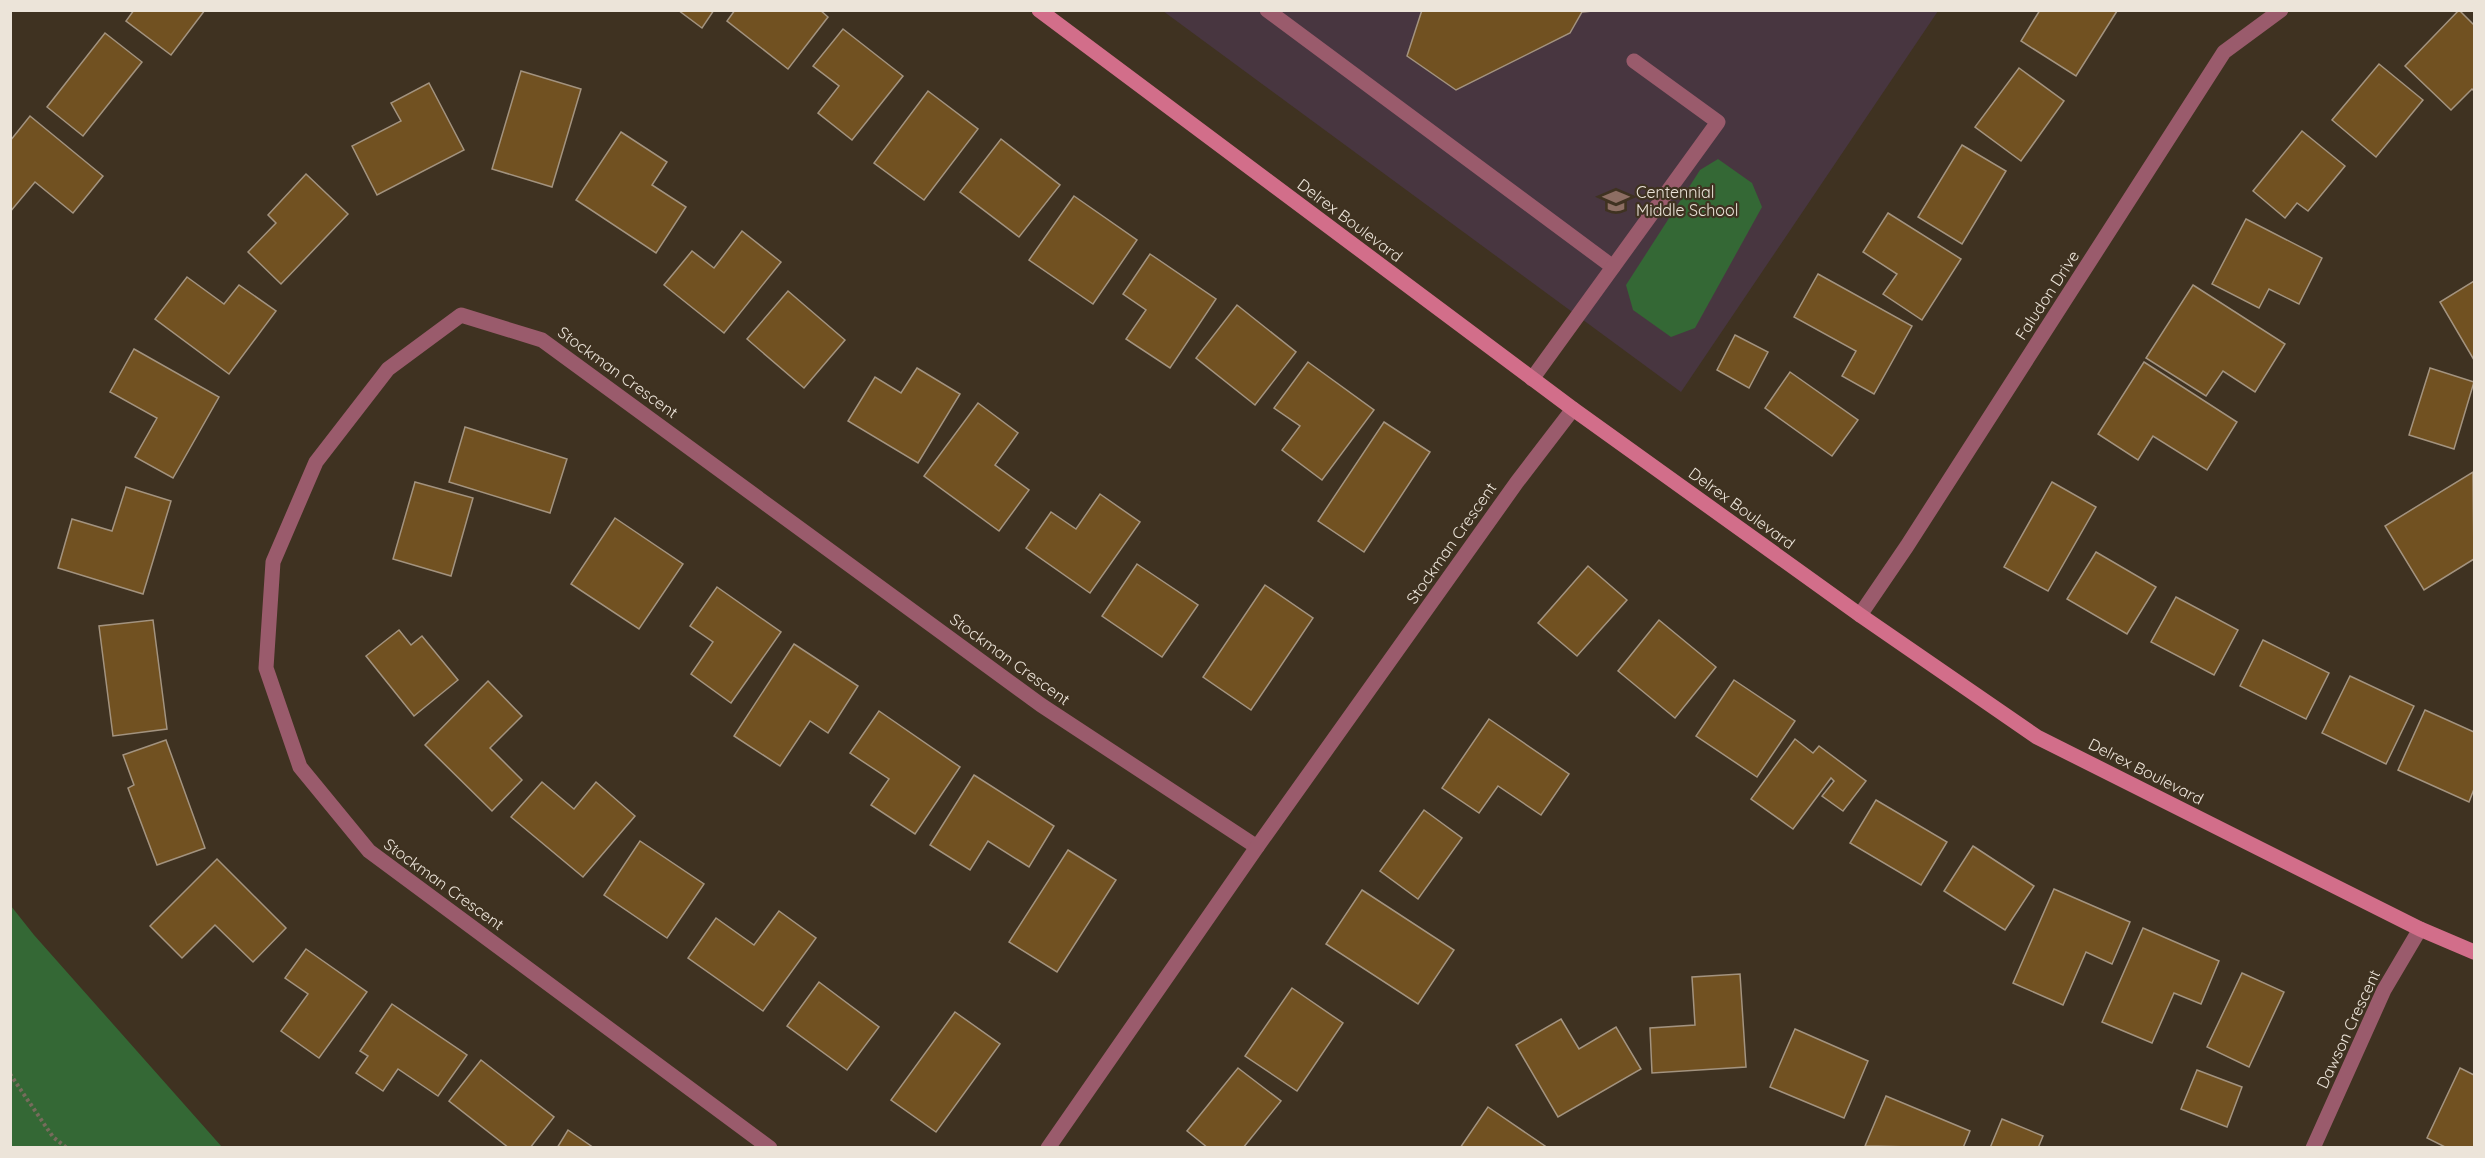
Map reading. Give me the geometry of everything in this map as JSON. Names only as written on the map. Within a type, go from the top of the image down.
[{"type":"street","points":[[1267,10],[1613,267]]},
{"type":"street","name":"Faludon Drive","points":[[1860,615],[1907,546],[2224,52],[2282,10]]},
{"type":"street","name":"Delrex Boulevard","points":[[1042,11],[1573,409],[1860,615],[2037,736],[2420,929],[2475,952]]},
{"type":"street","points":[[1532,379],[1718,122],[1634,61]]},
{"type":"street","name":"Stockman Crescent","points":[[770,1148],[369,851],[300,767],[266,668],[273,562],[316,462],[388,369],[462,315],[543,340],[1041,705],[1257,847]]},
{"type":"street","name":"Stockman Crescent","points":[[1048,1148],[1257,847],[1517,482],[1573,409]]},
{"type":"street","name":"Dawson Crescent","points":[[2313,1148],[2384,990],[2420,929]]},
{"type":"path","points":[[10,1074],[53,1137],[67,1148]]},
{"type":"shaded area","name":"Centennial Middle School","points":[[1163,11],[1938,11],[1681,392]]},
{"type":"green space","points":[[1718,159],[1752,183],[1762,207],[1695,328],[1671,337],[1633,310],[1626,285],[1700,170]]},
{"type":"green space","points":[[11,906],[34,935],[222,1147],[11,1147]]},
{"type":"building","points":[[134,10],[205,10],[171,55],[126,21]]},
{"type":"building","points":[[678,10],[714,10],[702,28]]},
{"type":"building","points":[[735,10],[820,10],[828,17],[788,69],[727,21]]},
{"type":"building","points":[[1422,10],[1604,10],[1582,12],[1570,33],[1456,90],[1407,56]]},
{"type":"building","points":[[2040,10],[2117,11],[2076,76],[2021,41]]},
{"type":"building","points":[[2459,10],[2474,25],[2474,91],[2472,89],[2451,110],[2405,66]]},
{"type":"building","points":[[843,29],[903,76],[852,140],[818,113],[839,86],[813,66]]},
{"type":"building","points":[[105,33],[142,62],[83,136],[47,107]]},
{"type":"building","points":[[2379,64],[2423,100],[2376,157],[2332,120]]},
{"type":"building","points":[[2019,68],[2064,101],[2021,161],[1975,127]]},
{"type":"building","points":[[521,71],[581,89],[552,187],[492,169]]},
{"type":"building","points":[[429,83],[464,150],[377,195],[352,146],[401,121],[391,103]]},
{"type":"building","points":[[928,91],[978,129],[924,200],[874,163]]},
{"type":"building","points":[[30,116],[103,176],[73,213],[35,182],[10,212],[10,141]]},
{"type":"building","points":[[2302,131],[2345,166],[2308,211],[2297,203],[2285,218],[2253,191]]},
{"type":"building","points":[[621,132],[667,162],[652,185],[686,207],[656,253],[576,200]]},
{"type":"building","points":[[1001,139],[1060,185],[1019,237],[960,192]]},
{"type":"building","points":[[1962,145],[2006,171],[1962,244],[1918,217]]},
{"type":"building","points":[[306,174],[348,214],[281,284],[248,252],[276,223],[268,215]]},
{"type":"building","points":[[1074,196],[1137,240],[1093,304],[1029,260]]},
{"type":"building","points":[[1888,213],[1961,259],[1922,320],[1883,294],[1897,274],[1863,252]]},
{"type":"building","points":[[2246,219],[2322,258],[2299,304],[2269,289],[2259,308],[2212,284]]},
{"type":"building","points":[[742,231],[781,262],[724,333],[664,285],[692,251],[714,268]]},
{"type":"building","points":[[1150,254],[1216,299],[1170,368],[1126,339],[1146,310],[1123,294]]},
{"type":"building","points":[[1818,274],[1912,326],[1874,394],[1842,376],[1856,351],[1794,317]]},
{"type":"building","points":[[187,277],[224,304],[239,285],[276,311],[229,374],[155,319]]},
{"type":"building","points":[[2474,281],[2474,360],[2440,302]]},
{"type":"building","points":[[2193,285],[2285,344],[2255,392],[2223,371],[2206,396],[2146,358]]},
{"type":"building","points":[[788,291],[845,340],[804,388],[747,339]]},
{"type":"building","points":[[1237,305],[1296,352],[1255,405],[1196,358]]},
{"type":"building","points":[[1735,335],[1768,352],[1749,388],[1717,370]]},
{"type":"building","points":[[134,349],[219,397],[173,478],[135,457],[157,418],[110,392]]},
{"type":"building","points":[[1308,362],[1374,410],[1322,480],[1282,450],[1300,426],[1274,408]]},
{"type":"building","points":[[2144,362],[2237,422],[2207,470],[2153,436],[2138,460],[2098,434]]},
{"type":"building","points":[[917,368],[960,394],[918,463],[848,421],[875,377],[901,393]]},
{"type":"building","points":[[2430,368],[2474,382],[2454,449],[2409,435]]},
{"type":"building","points":[[1790,372],[1858,420],[1832,456],[1765,408]]},
{"type":"building","points":[[978,403],[1018,433],[995,465],[1029,490],[999,531],[924,476]]},
{"type":"building","points":[[1384,422],[1430,452],[1364,552],[1318,521]]},
{"type":"building","points":[[465,427],[567,459],[550,513],[449,482]]},
{"type":"building","points":[[2473,472],[2474,559],[2424,590],[2385,526]]},
{"type":"building","points":[[415,482],[473,498],[451,576],[393,559]]},
{"type":"building","points":[[2052,482],[2096,507],[2048,591],[2004,567]]},
{"type":"building","points":[[126,487],[171,501],[143,594],[58,568],[72,519],[112,531]]},
{"type":"building","points":[[1100,494],[1140,522],[1090,593],[1026,548],[1051,512],[1076,529]]},
{"type":"building","points":[[615,518],[683,564],[639,629],[571,584]]},
{"type":"building","points":[[2096,552],[2156,587],[2127,634],[2067,599]]},
{"type":"building","points":[[1137,564],[1198,605],[1162,657],[1102,616]]},
{"type":"building","points":[[1588,566],[1627,600],[1577,656],[1538,623]]},
{"type":"building","points":[[1265,585],[1313,618],[1251,710],[1203,677]]},
{"type":"building","points":[[717,587],[781,632],[731,703],[691,674],[713,642],[690,626]]},
{"type":"building","points":[[2176,597],[2238,630],[2214,675],[2151,642]]},
{"type":"building","points":[[153,620],[167,729],[113,736],[99,626]]},
{"type":"building","points":[[1659,620],[1716,667],[1675,718],[1618,671]]},
{"type":"building","points":[[399,630],[411,645],[422,636],[458,680],[414,716],[366,656]]},
{"type":"building","points":[[2263,640],[2329,673],[2306,719],[2240,686]]},
{"type":"building","points":[[794,644],[858,686],[828,733],[810,721],[780,766],[734,736]]},
{"type":"building","points":[[2350,676],[2414,706],[2386,764],[2322,733]]},
{"type":"building","points":[[1734,680],[1795,721],[1757,777],[1696,736]]},
{"type":"building","points":[[488,681],[522,716],[490,748],[522,780],[492,811],[425,745]]},
{"type":"building","points":[[2425,710],[2474,732],[2474,789],[2469,802],[2398,770]]},
{"type":"building","points":[[879,711],[960,767],[915,834],[871,805],[889,779],[850,753]]},
{"type":"building","points":[[1489,719],[1569,774],[1541,815],[1498,786],[1479,813],[1442,788]]},
{"type":"building","points":[[1795,739],[1813,753],[1819,746],[1866,781],[1843,811],[1822,796],[1834,781],[1831,778],[1793,829],[1751,799]]},
{"type":"building","points":[[166,740],[205,848],[157,865],[128,788],[134,785],[123,755]]},
{"type":"building","points":[[974,775],[1054,826],[1029,867],[988,841],[970,870],[930,845]]},
{"type":"building","points":[[542,782],[574,809],[596,782],[635,816],[583,877],[511,817]]},
{"type":"building","points":[[1876,800],[1947,842],[1921,885],[1850,843]]},
{"type":"building","points":[[1424,810],[1462,838],[1418,899],[1380,871]]},
{"type":"building","points":[[640,841],[704,884],[667,938],[604,895]]},
{"type":"building","points":[[1973,846],[2034,886],[2005,930],[1944,891]]},
{"type":"building","points":[[1068,850],[1116,880],[1057,972],[1009,942]]},
{"type":"building","points":[[217,859],[286,928],[253,962],[215,925],[182,958],[150,926]]},
{"type":"building","points":[[2054,889],[2130,922],[2112,964],[2086,952],[2063,1005],[2013,983]]},
{"type":"building","points":[[1362,890],[1454,950],[1418,1004],[1326,944]]},
{"type":"building","points":[[779,911],[816,938],[763,1011],[688,958],[716,918],[754,945]]},
{"type":"building","points":[[2143,928],[2219,961],[2201,1004],[2174,993],[2152,1043],[2102,1022]]},
{"type":"building","points":[[306,949],[367,992],[319,1058],[281,1031],[308,994],[285,978]]},
{"type":"building","points":[[2242,973],[2284,992],[2249,1067],[2207,1047]]},
{"type":"building","points":[[1740,974],[1746,1067],[1652,1073],[1650,1028],[1695,1025],[1692,977]]},
{"type":"building","points":[[819,982],[879,1027],[847,1070],[787,1026]]},
{"type":"building","points":[[1292,988],[1343,1023],[1297,1091],[1245,1056]]},
{"type":"building","points":[[392,1004],[467,1055],[438,1096],[398,1069],[383,1091],[356,1073],[368,1056],[360,1051]]},
{"type":"building","points":[[955,1012],[1000,1044],[936,1132],[891,1100]]},
{"type":"building","points":[[1561,1019],[1579,1049],[1616,1027],[1641,1069],[1558,1117],[1516,1045]]},
{"type":"building","points":[[1795,1029],[1868,1061],[1844,1118],[1770,1087]]},
{"type":"building","points":[[481,1060],[554,1117],[530,1148],[509,1148],[449,1101]]},
{"type":"building","points":[[1238,1068],[1281,1101],[1243,1148],[1208,1148],[1187,1131]]},
{"type":"building","points":[[2460,1068],[2474,1075],[2474,1148],[2447,1148],[2427,1138]]},
{"type":"building","points":[[2197,1070],[2242,1087],[2227,1127],[2181,1109]]},
{"type":"building","points":[[1886,1096],[1970,1131],[1963,1148],[1865,1146]]},
{"type":"building","points":[[1488,1107],[1548,1148],[1460,1148]]},
{"type":"building","points":[[2002,1119],[2043,1136],[2038,1148],[1990,1148]]},
{"type":"building","points":[[568,1130],[594,1148],[557,1148]]},
{"type":"place","name":"Centennial Middle School","points":[[1616,201]]}]
